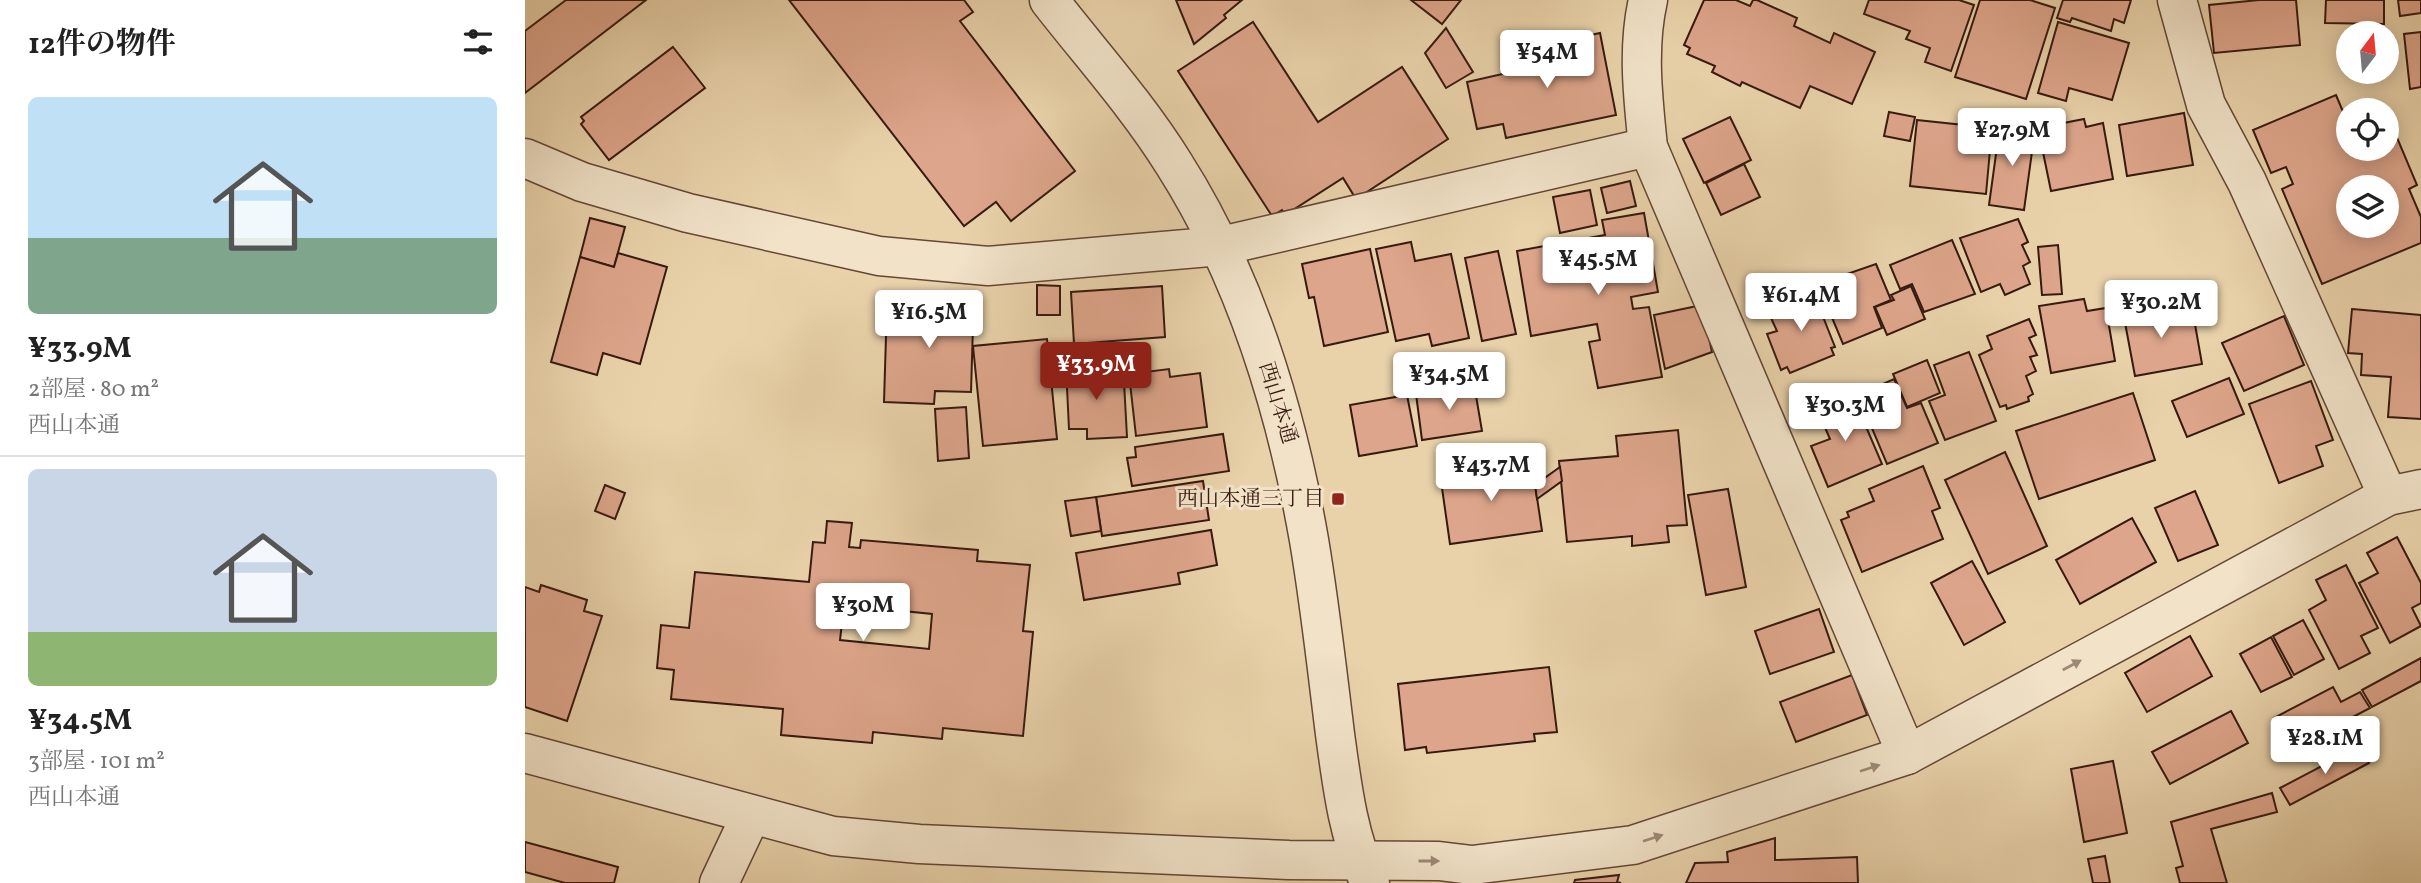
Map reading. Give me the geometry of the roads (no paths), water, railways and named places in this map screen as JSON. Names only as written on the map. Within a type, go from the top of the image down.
[{"type":"street","name":"西山本通","points":[[1049,0],[1174,163],[1221,246],[1259,342],[1291,446],[1309,542],[1344,798],[1365,873]]},
{"type":"street","points":[[1648,0],[1642,24],[1642,88],[1648,147],[1907,755]]},
{"type":"street","points":[[525,753],[834,836],[1365,873],[1439,861],[1472,865],[1633,845],[1907,755],[2404,493],[2206,104],[2177,0]]},
{"type":"street","points":[[525,158],[582,182],[688,213],[879,256],[988,266],[1221,246],[1648,147]]},
{"type":"street","points":[[719,883],[751,814]]},
{"type":"place","name":"西山本通三丁目","points":[[1338,499]]}]
